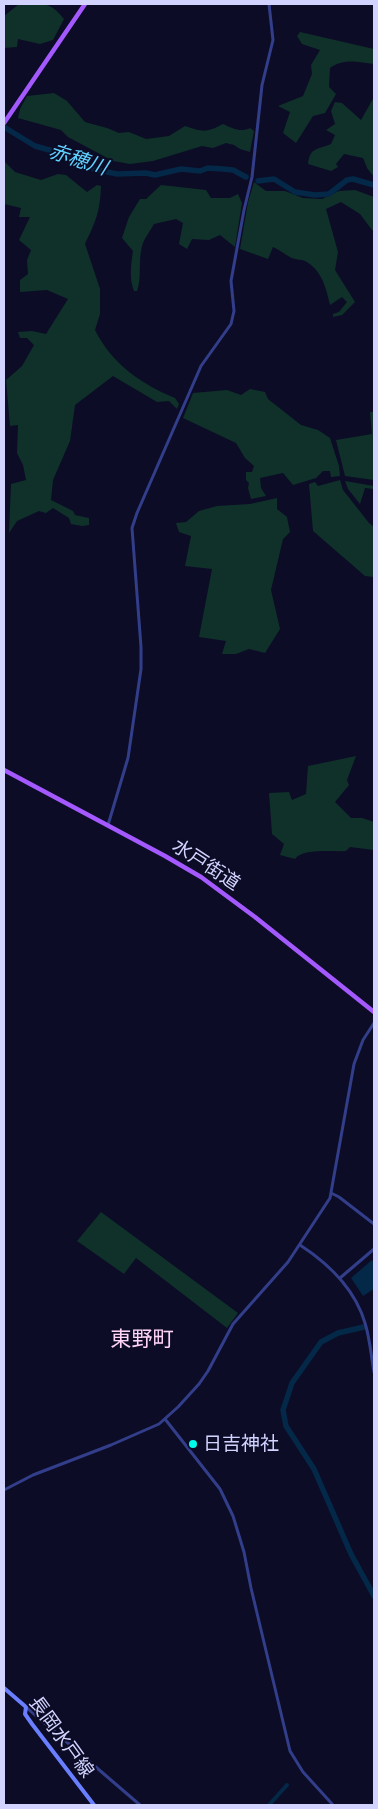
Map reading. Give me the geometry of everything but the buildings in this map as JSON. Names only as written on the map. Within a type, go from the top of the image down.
[{"type":"main road","points":[[4,123],[85,4]]},
{"type":"main road","name":"水戸街道","points":[[4,770],[183,866],[209,882],[374,1012]]},
{"type":"main road","name":"長岡水戸線","points":[[4,1688],[26,1707],[25,1714],[94,1805]]},
{"type":"street","points":[[108,826],[129,752],[141,668],[132,528],[198,370],[234,317],[231,281],[252,177],[262,85],[273,40],[269,4]]},
{"type":"street","points":[[4,1490],[33,1474],[151,1428],[165,1420],[203,1379],[233,1324],[280,1271],[300,1245],[331,1193],[354,1064],[363,1040],[374,1023]]},
{"type":"street","points":[[331,1193],[374,1224]]},
{"type":"street","points":[[300,1245],[327,1264],[340,1278],[356,1303],[364,1321],[374,1372]]},
{"type":"street","points":[[340,1278],[374,1249]]},
{"type":"street","points":[[165,1420],[220,1489],[230,1507],[244,1552],[290,1751],[303,1772],[333,1805]]},
{"type":"street","points":[[26,1707],[140,1805]]},
{"type":"street","points":[[32,1724],[35,1719],[40,1720]]},
{"type":"green space","points":[[19,4],[44,4],[59,13],[64,19],[53,40],[40,44],[18,39],[17,47],[4,48],[4,16]]},
{"type":"green space","points":[[300,32],[374,49],[374,64],[346,62],[330,68],[329,87],[336,94],[325,113],[313,116],[296,143],[283,133],[290,112],[278,106],[303,96],[312,74],[311,65],[320,50],[302,44],[297,36]]},
{"type":"green space","points":[[54,93],[67,101],[85,122],[119,133],[129,132],[146,139],[169,136],[185,126],[204,131],[223,124],[240,130],[250,128],[254,131],[250,152],[226,143],[213,148],[202,146],[153,161],[130,164],[113,161],[68,137],[61,130],[18,118],[20,109],[27,96]]},
{"type":"green space","points":[[374,97],[374,177],[367,168],[363,158],[344,154],[336,164],[338,167],[331,171],[308,164],[312,152],[331,144],[335,135],[326,130],[335,124],[331,111],[335,102],[342,103],[361,120]]},
{"type":"green space","points":[[4,161],[15,172],[41,180],[58,174],[66,175],[87,192],[97,185],[101,186],[97,216],[85,244],[100,289],[100,314],[95,330],[110,353],[129,372],[175,398],[179,404],[177,409],[169,401],[157,402],[113,376],[75,405],[70,441],[53,480],[51,500],[73,511],[75,515],[89,518],[89,525],[71,524],[69,518],[53,508],[46,513],[39,511],[17,521],[9,533],[11,484],[26,480],[23,465],[17,453],[18,425],[10,426],[6,380],[22,366],[34,345],[27,338],[20,338],[18,332],[32,331],[46,334],[68,299],[47,290],[20,292],[20,280],[28,274],[27,260],[31,250],[19,240],[30,217],[19,217],[21,208],[4,204]]},
{"type":"green space","points":[[254,182],[266,191],[285,191],[303,198],[322,199],[339,191],[355,190],[374,197],[374,230],[372,230],[360,214],[341,202],[326,209],[338,252],[335,270],[355,302],[342,315],[333,317],[333,314],[339,312],[347,302],[342,297],[330,305],[325,286],[319,274],[316,269],[305,261],[292,258],[273,247],[268,259],[240,249],[248,202]]},
{"type":"green space","points":[[161,185],[206,190],[211,198],[230,198],[238,194],[242,203],[235,247],[220,235],[209,240],[192,239],[187,249],[179,244],[183,223],[176,219],[154,224],[142,246],[140,275],[137,291],[134,291],[131,276],[133,251],[122,238],[129,217],[140,199],[146,199]]},
{"type":"green space","points":[[250,389],[265,392],[268,399],[301,425],[318,430],[330,438],[339,466],[340,476],[331,477],[330,471],[323,471],[316,478],[293,485],[283,473],[260,478],[261,488],[266,496],[251,499],[246,472],[252,472],[254,466],[245,458],[236,443],[183,418],[193,393],[227,390],[241,395]]},
{"type":"green space","points":[[370,412],[374,412],[374,480],[345,476],[336,440],[372,434]]},
{"type":"green space","points":[[340,480],[343,490],[374,527],[374,577],[365,576],[313,531],[309,484],[315,482],[318,486]]},
{"type":"green space","points":[[345,481],[374,486],[374,489],[365,488],[360,504],[348,489]]},
{"type":"green space","points":[[277,498],[277,509],[287,517],[290,532],[283,539],[271,590],[280,629],[265,653],[249,649],[236,654],[222,654],[226,641],[199,637],[212,569],[185,566],[191,536],[179,532],[176,523],[186,522],[199,511],[217,506],[250,504]]},
{"type":"green space","points":[[356,756],[347,780],[349,785],[335,802],[351,818],[362,818],[374,822],[374,850],[350,847],[346,851],[304,853],[295,859],[280,855],[284,844],[272,834],[269,793],[289,792],[292,800],[306,794],[308,766]]},
{"type":"green space","points":[[101,1212],[238,1313],[227,1328],[136,1258],[124,1274],[77,1241]]},
{"type":"water","points":[[372,1260],[374,1263],[374,1289],[363,1296],[351,1278]]},
{"type":"waterway","name":"赤穂川","points":[[4,127],[35,146],[60,153],[94,169],[117,174],[146,173],[155,175],[181,169],[200,171],[208,168],[233,170],[246,177]]},
{"type":"waterway","name":"赤穂川","points":[[258,181],[274,179],[295,192],[315,195],[329,194],[347,180],[353,179],[374,185]]},
{"type":"waterway","points":[[364,1327],[338,1333],[321,1342],[292,1383],[283,1410],[286,1426],[314,1469],[351,1554],[374,1596]]},
{"type":"waterway","points":[[269,1805],[287,1785]]},
{"type":"place","name":"日吉神社","points":[[193,1444]]},
{"type":"district","name":"東野町","points":[[142,1340]]}]
